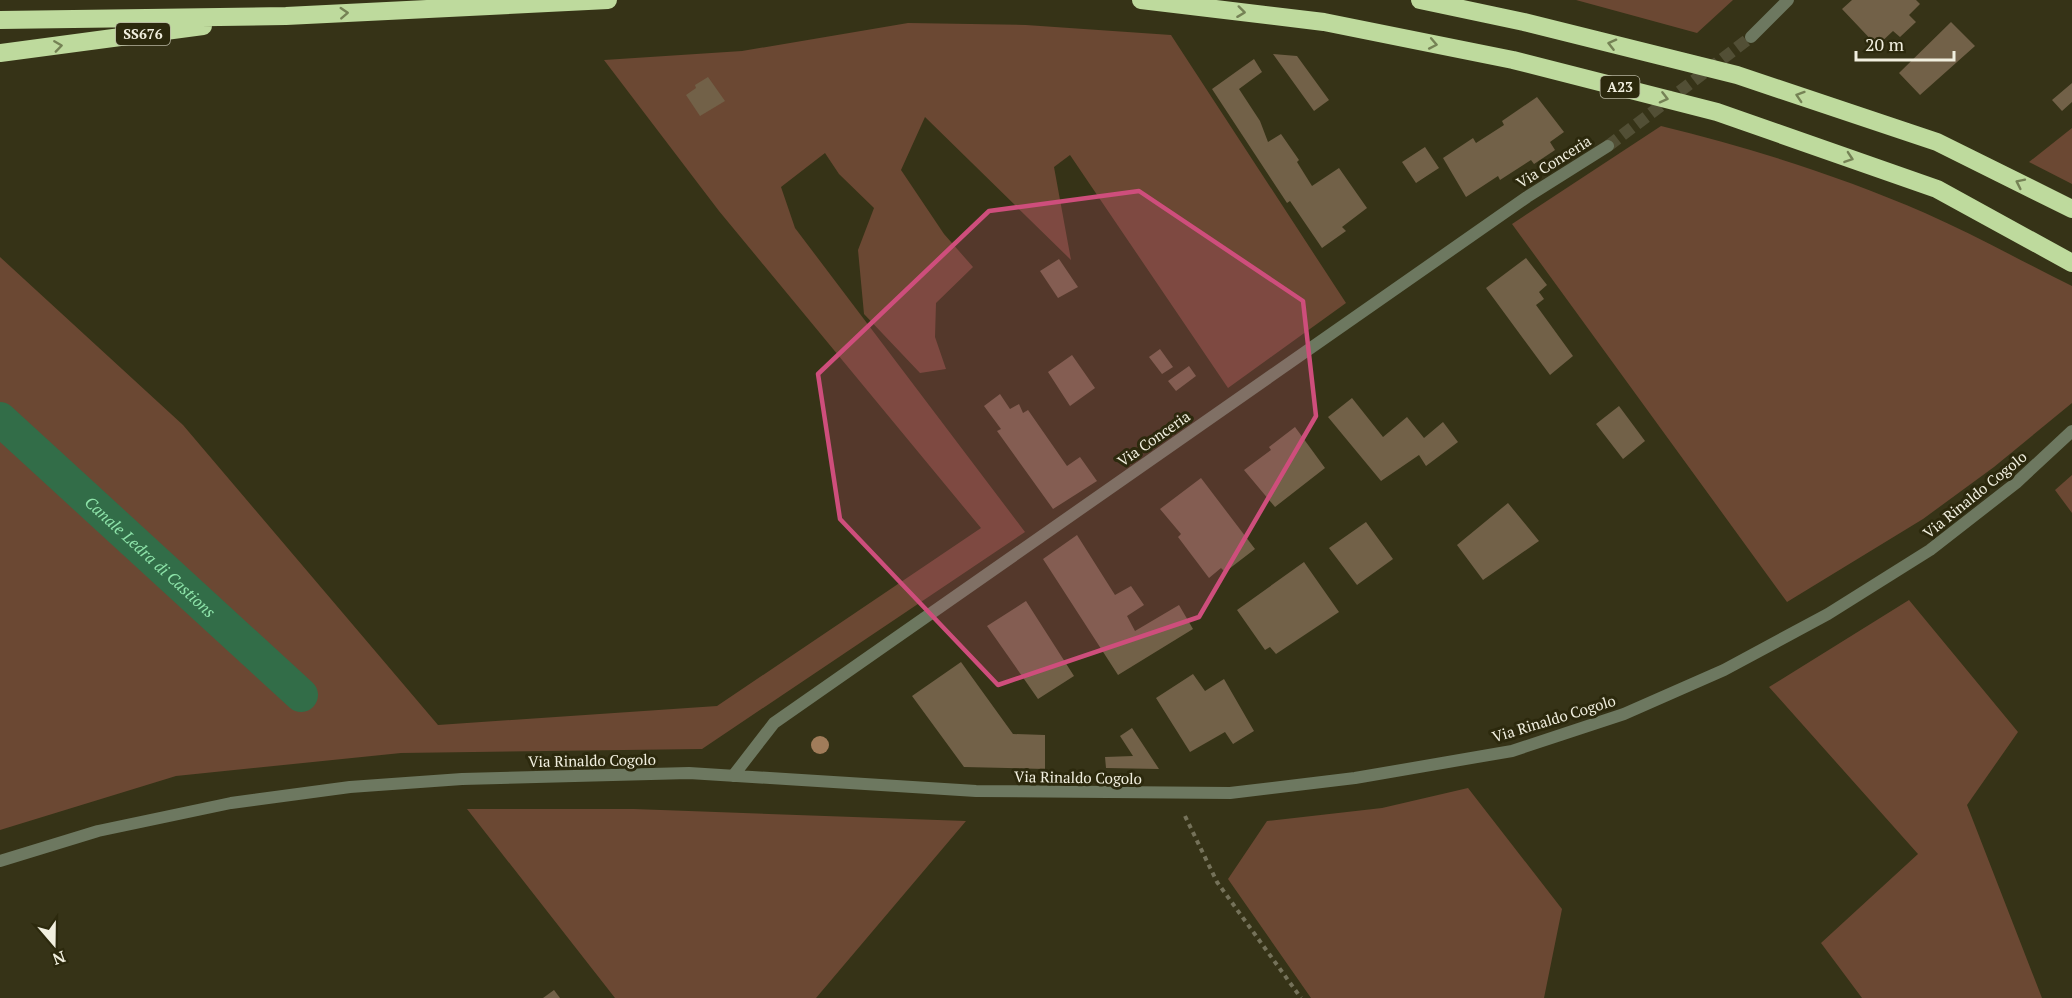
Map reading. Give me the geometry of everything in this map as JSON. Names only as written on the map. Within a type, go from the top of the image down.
[{"type":"highway","points":[[0,20],[286,15],[608,0]]},
{"type":"highway","name":"A23","points":[[1141,0],[1324,22],[1513,60],[1717,112],[1936,189],[2072,263]]},
{"type":"highway","points":[[1420,0],[1524,22],[1737,75],[1938,142],[2072,209]]},
{"type":"highway","name":"SS676","points":[[0,53],[286,15]]},
{"type":"street","points":[[1751,36],[1788,0]]},
{"type":"street","name":"Via Conceria","points":[[733,776],[774,723],[1527,196],[1608,146]]},
{"type":"street","name":"Via Rinaldo Cogolo","points":[[0,861],[98,831],[231,803],[350,787],[462,779],[689,773],[976,791],[1230,793],[1355,778],[1512,751],[1624,714],[1724,670],[1828,614],[1930,550],[2016,483],[2072,432]]},
{"type":"path","points":[[1175,794],[1217,882],[1301,998]]},
{"type":"highlighted area","points":[[1139,191],[1303,301],[1316,416],[1199,617],[998,685],[840,519],[818,374],[989,211]]},
{"type":"shaded area","points":[[1576,0],[1733,0],[1697,33]]},
{"type":"shaded area","points":[[908,23],[1026,25],[1171,35],[1346,303],[1228,388],[1070,155],[1054,167],[1071,260],[925,117],[901,170],[944,234],[973,267],[936,303],[935,337],[946,369],[920,373],[864,314],[858,250],[874,208],[839,174],[825,153],[781,187],[795,228],[1025,532],[702,749],[401,753],[176,776],[0,830],[0,257],[183,425],[438,725],[717,706],[981,528],[719,211],[604,60],[742,51]]},
{"type":"shaded area","points":[[1661,126],[1762,153],[1861,187],[1944,221],[2072,286],[2072,403],[1994,467],[1923,519],[1787,602],[1512,224]]},
{"type":"shaded area","points":[[2072,128],[2072,184],[2029,162]]},
{"type":"shaded area","points":[[2072,475],[2072,513],[2055,490]]},
{"type":"shaded area","points":[[1909,600],[2018,732],[1967,805],[2042,998],[1862,998],[1821,943],[1918,854],[1769,687]]},
{"type":"shaded area","points":[[1468,788],[1562,909],[1544,998],[1311,998],[1228,879],[1267,821],[1382,808]]},
{"type":"shaded area","points":[[467,809],[634,809],[966,821],[816,998],[615,998]]},
{"type":"building","points":[[1852,0],[1916,0],[1920,4],[1909,15],[1916,22],[1900,37],[1893,31],[1877,46],[1842,9]]},
{"type":"building","points":[[1951,22],[1975,46],[1920,95],[1899,73]]},
{"type":"building","points":[[1273,54],[1297,56],[1329,100],[1314,111]]},
{"type":"building","points":[[1254,59],[1262,72],[1239,89],[1260,121],[1268,142],[1281,134],[1299,160],[1297,162],[1312,186],[1339,168],[1367,208],[1342,227],[1346,231],[1322,248],[1290,201],[1287,203],[1212,89]]},
{"type":"building","points":[[708,77],[725,101],[700,116],[686,95],[696,88],[695,85]]},
{"type":"building","points":[[2072,83],[2072,102],[2062,111],[2052,100]]},
{"type":"building","points":[[1537,97],[1564,132],[1550,142],[1555,150],[1534,164],[1531,160],[1500,180],[1498,176],[1466,197],[1443,158],[1473,138],[1476,143],[1504,125],[1502,121]]},
{"type":"building","points":[[1425,147],[1439,168],[1416,183],[1402,162]]},
{"type":"building","points":[[1526,258],[1547,285],[1539,292],[1544,299],[1536,305],[1573,356],[1550,375],[1486,288]]},
{"type":"building","points":[[1059,259],[1078,287],[1058,298],[1040,271]]},
{"type":"building","points":[[1160,349],[1173,367],[1162,374],[1149,357]]},
{"type":"building","points":[[1072,355],[1095,388],[1070,406],[1048,372]]},
{"type":"building","points":[[1189,366],[1196,376],[1176,391],[1168,381]]},
{"type":"building","points":[[1000,394],[1010,409],[1019,404],[1023,413],[1028,410],[1067,466],[1080,457],[1097,481],[1053,509],[997,431],[1001,429],[984,406]]},
{"type":"building","points":[[1352,398],[1383,437],[1407,417],[1424,438],[1443,422],[1458,442],[1426,466],[1419,455],[1381,481],[1328,417]]},
{"type":"building","points":[[1619,406],[1645,441],[1623,459],[1596,424]]},
{"type":"building","points":[[1295,427],[1325,468],[1275,507],[1244,470],[1271,450],[1269,447]]},
{"type":"building","points":[[1201,478],[1255,549],[1225,572],[1221,568],[1209,578],[1178,537],[1181,534],[1160,509]]},
{"type":"building","points":[[1508,503],[1539,541],[1483,580],[1457,545]]},
{"type":"building","points":[[1366,522],[1393,559],[1357,585],[1329,548]]},
{"type":"building","points":[[1077,535],[1115,595],[1131,586],[1144,605],[1127,616],[1135,631],[1179,605],[1193,629],[1118,675],[1043,559]]},
{"type":"building","points":[[1304,562],[1339,612],[1276,654],[1270,647],[1265,650],[1237,610]]},
{"type":"building","points":[[1026,601],[1074,676],[1038,699],[987,626]]},
{"type":"building","points":[[961,662],[1013,734],[1045,735],[1045,769],[964,767],[912,696]]},
{"type":"building","points":[[1193,674],[1205,691],[1224,679],[1254,731],[1233,744],[1225,732],[1190,752],[1156,698]]},
{"type":"building","points":[[1132,728],[1159,769],[1106,768],[1105,757],[1133,756],[1120,736]]},
{"type":"building","points":[[554,990],[560,998],[543,998]]},
{"type":"waterway","name":"Canale Ledra di Castions","points":[[0,419],[301,695]]},
{"type":"tunnel","points":[[1608,146],[1751,37]]}]
